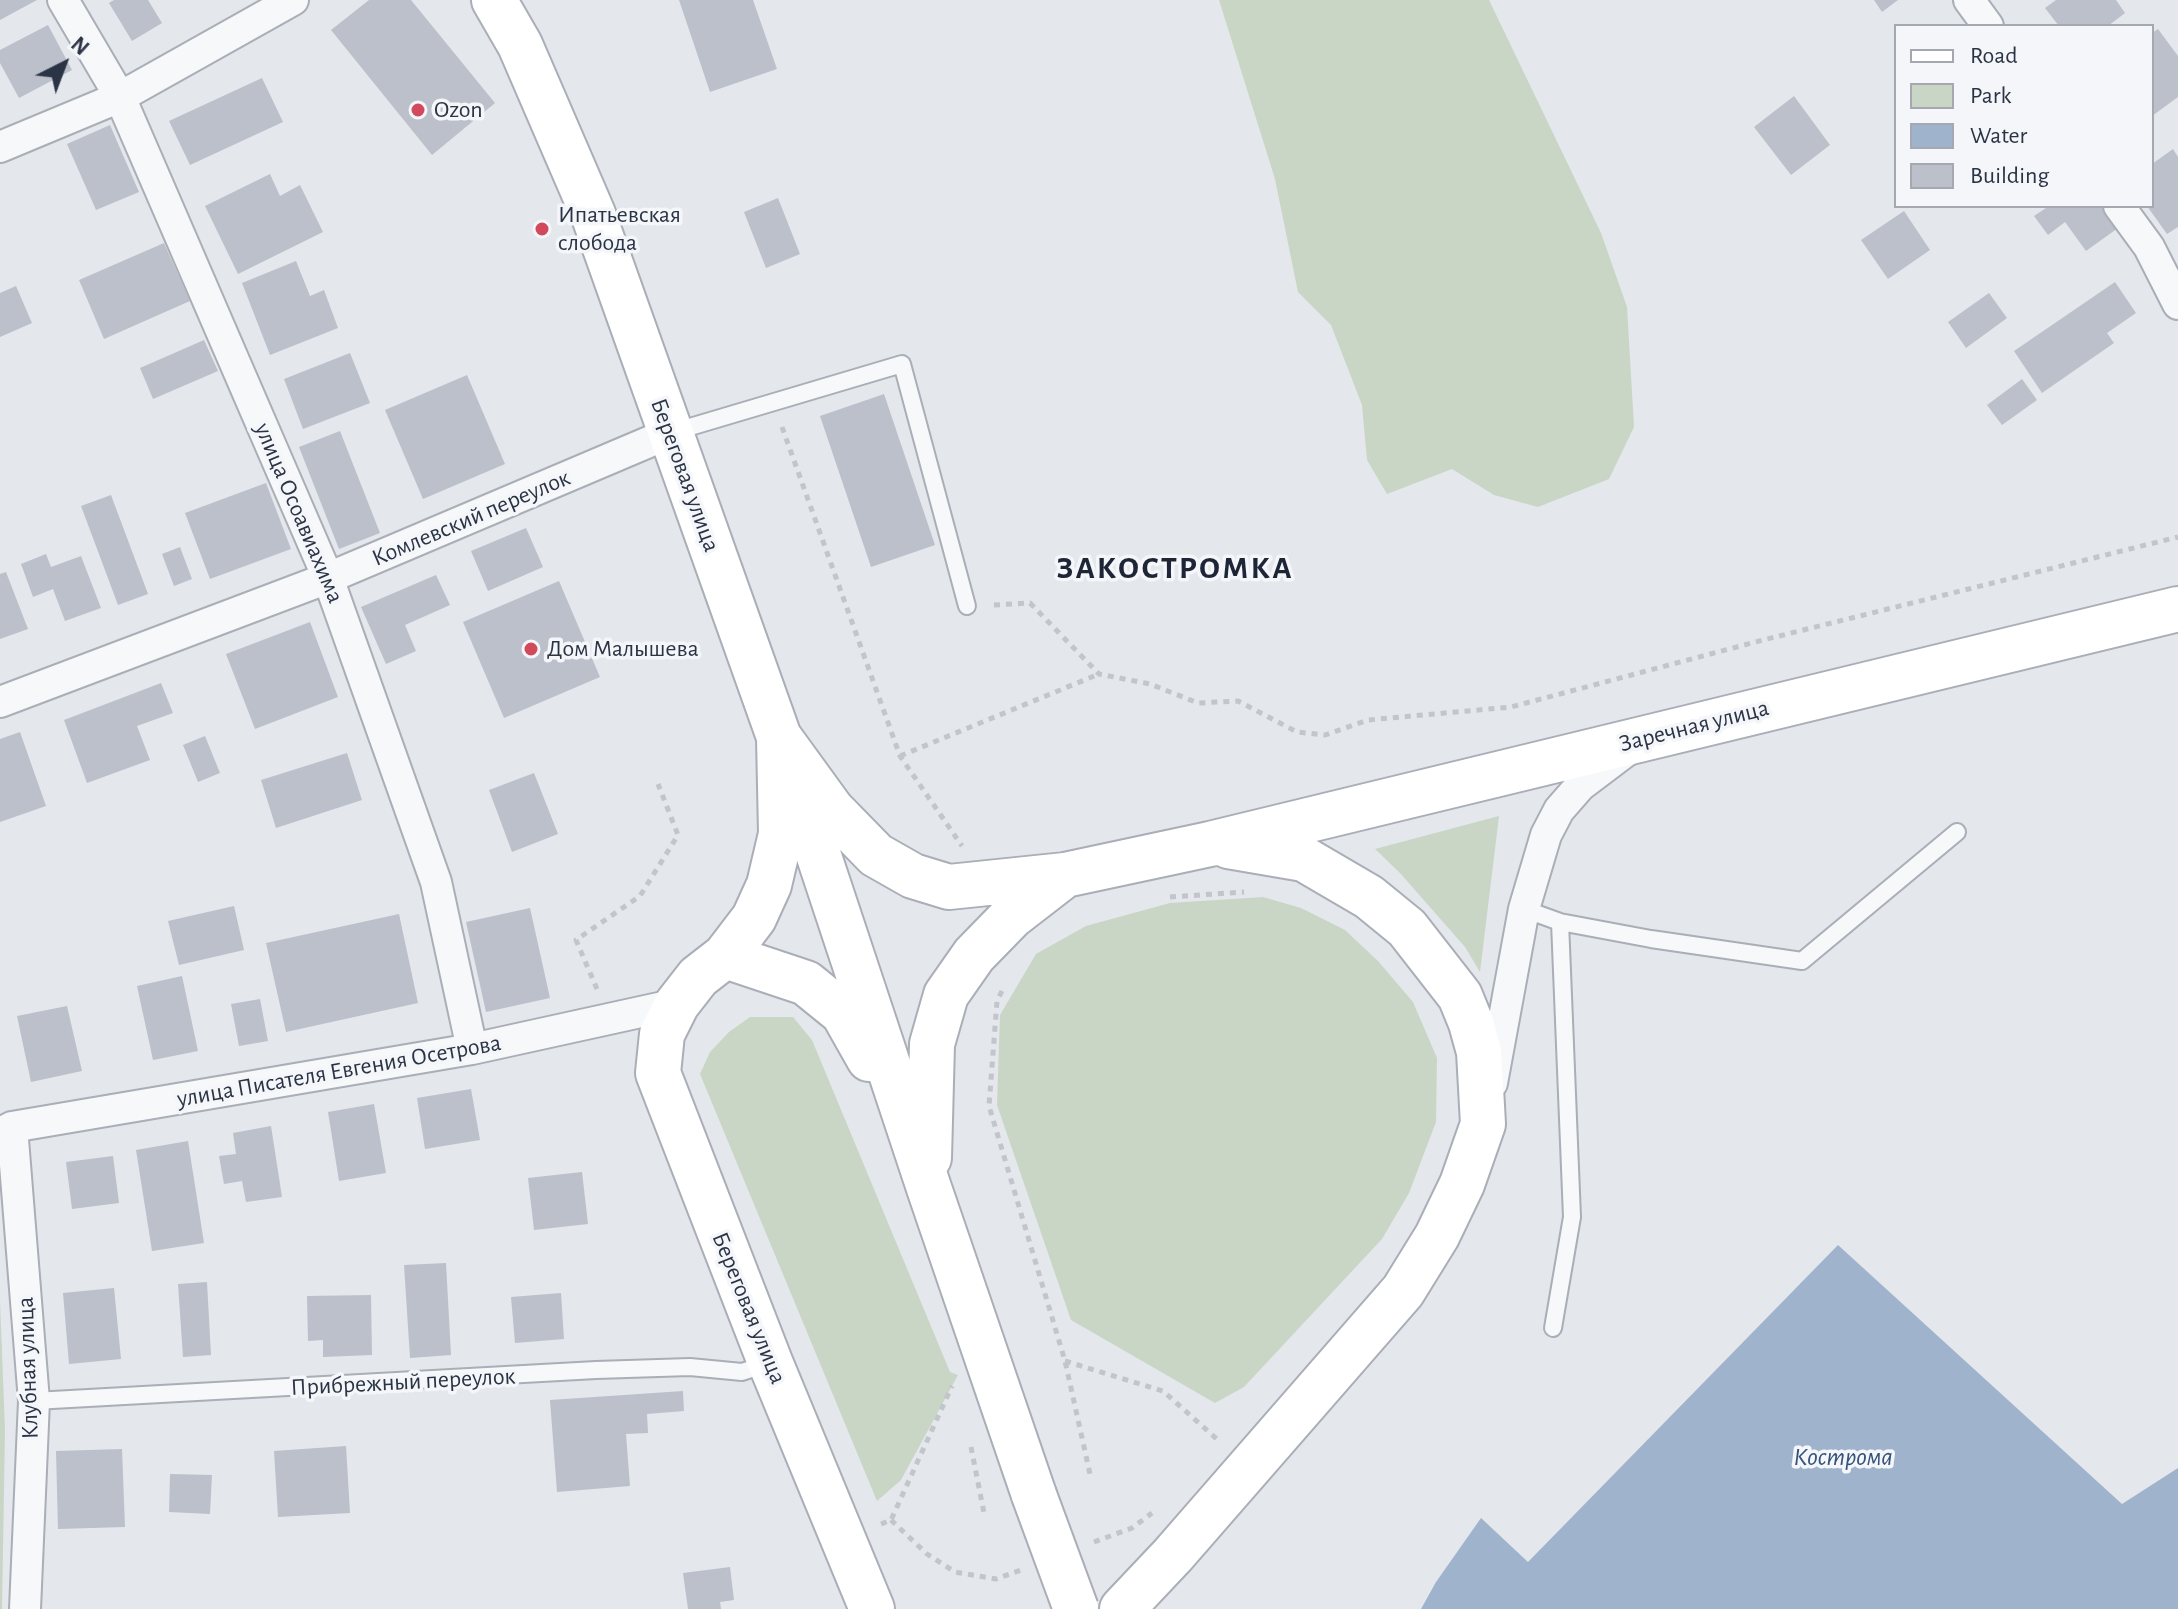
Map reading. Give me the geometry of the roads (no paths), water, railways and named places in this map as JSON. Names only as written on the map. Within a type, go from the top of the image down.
[{"type":"street","name":"улица Осоавиахима","points":[[63,0],[120,97],[328,578],[436,882],[472,1049]]},
{"type":"street","points":[[0,147],[120,97],[293,0]]},
{"type":"street","name":"Береговая улица","points":[[494,0],[520,45],[593,214],[779,737],[781,834],[769,885],[754,918],[725,956],[698,977],[677,1004],[662,1034],[658,1073],[770,1362],[872,1609]]},
{"type":"street","points":[[1969,0],[1987,24]]},
{"type":"street","points":[[2120,208],[2149,247],[2178,304]]},
{"type":"street","name":"Комлевский переулок","points":[[0,702],[328,578],[670,433]]},
{"type":"street","name":"Заречная улица","points":[[779,737],[832,810],[876,855],[913,876],[949,887],[1065,875],[1210,844],[2178,609]]},
{"type":"street","points":[[779,737],[929,1188],[1076,1609]]},
{"type":"street","points":[[1122,1609],[1173,1555],[1403,1291],[1437,1236],[1462,1184],[1483,1124],[1524,909],[1546,835],[1559,810],[1580,786],[1643,738]]},
{"type":"street","points":[[1210,844],[1304,859],[1369,897],[1407,928],[1460,996],[1471,1023],[1479,1052],[1483,1124]]},
{"type":"street","points":[[929,1188],[932,1044],[946,995],[974,955],[1012,916],[1065,875]]},
{"type":"street","points":[[725,956],[806,983],[843,1013],[878,1076],[929,1188]]},
{"type":"street","name":"улица Писателя Евгения Осетрова","points":[[6,1130],[472,1049],[677,1004]]},
{"type":"street","name":"Клубная улица","points":[[6,1130],[34,1401],[25,1609]]},
{"type":"lane","points":[[670,433],[902,364],[967,606]]},
{"type":"lane","points":[[1524,909],[1560,922],[1802,961],[1957,832]]},
{"type":"lane","points":[[1553,1328],[1572,1217],[1560,922]]},
{"type":"lane","name":"Прибрежный переулок","points":[[34,1401],[596,1370],[690,1367],[742,1372],[770,1362]]},
{"type":"water","name":"Кострома","points":[[1838,1245],[2122,1504],[2178,1468],[2178,1609],[1421,1609],[1481,1518],[1528,1562]]},
{"type":"place","name":"Ozon","points":[[418,110]]},
{"type":"place","name":"Ипатьевская слобода","points":[[542,229]]},
{"type":"place","name":"Дом Малышева","points":[[531,649]]},
{"type":"district","name":"ЗАКОСТРОМКА","points":[[1175,568]]}]
